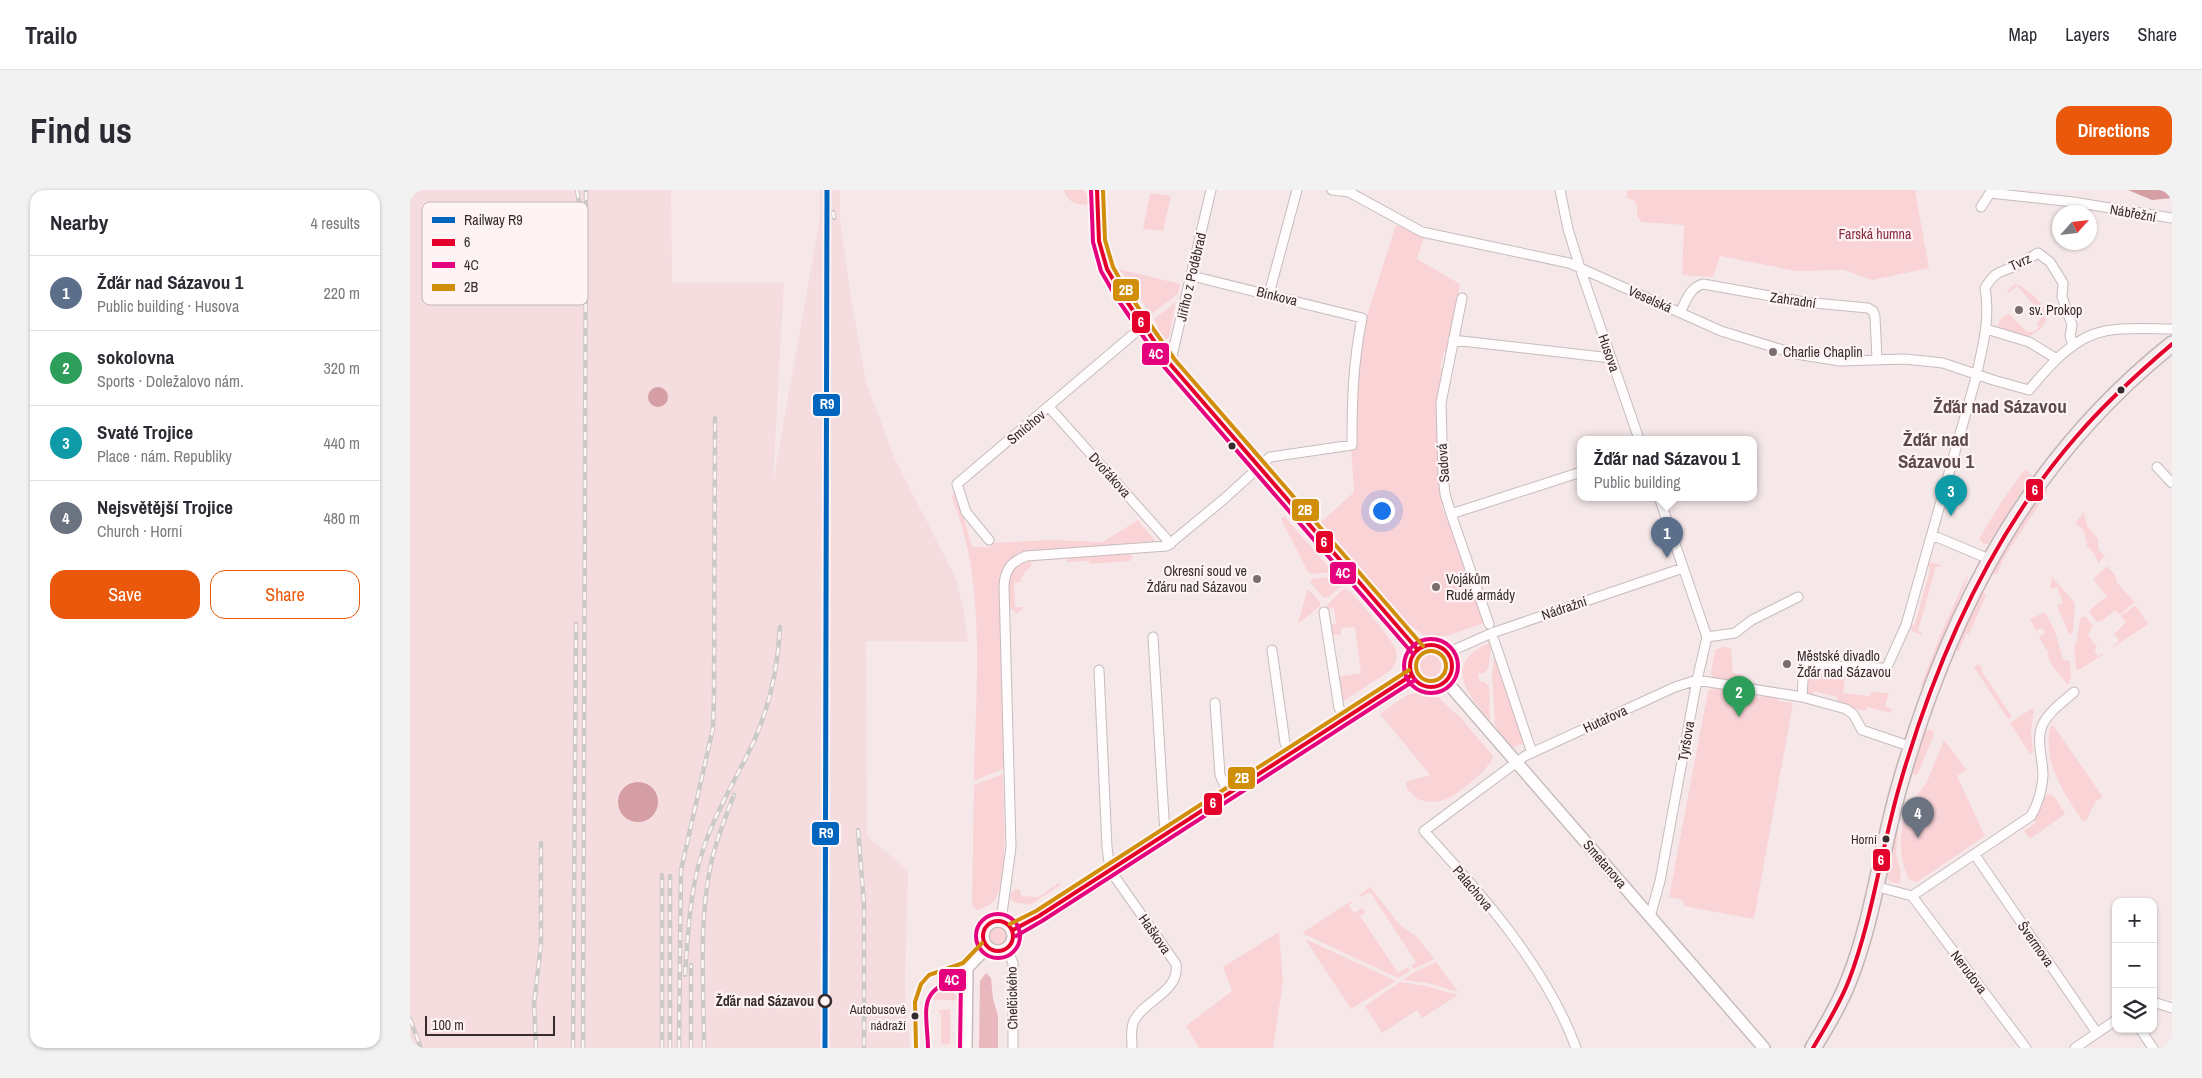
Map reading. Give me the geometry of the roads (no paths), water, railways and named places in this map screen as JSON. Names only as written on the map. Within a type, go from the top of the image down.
[{"type":"main road","points":[[1813,1048],[1840,1001],[1849,979],[1875,886],[1900,784],[1912,747],[1951,637],[1989,560],[2020,508],[2064,448],[2122,386],[2172,344]]},
{"type":"street","points":[[1097,190],[1098,241],[1102,256],[1112,278],[1170,364],[1258,468],[1418,650]]},
{"type":"street","name":"Jiřího z Poděbrad","points":[[1170,364],[1211,190]]},
{"type":"street","points":[[1269,294],[1297,190]]},
{"type":"street","name":"Veselská","points":[[1332,190],[1349,191],[1422,232],[1550,258],[1580,268],[1721,331],[1796,354],[1840,361],[1905,359],[1943,363],[1978,371],[1993,380],[2029,390],[2057,359]]},
{"type":"street","name":"Husova","points":[[1560,190],[1568,229],[1580,268],[1638,436]]},
{"type":"street","name":"Nábřežní","points":[[1981,207],[1990,193],[2073,202],[2172,218]]},
{"type":"street","name":"Tvrz","points":[[1802,697],[1804,665],[1885,668],[1903,632],[1978,371],[1986,329],[1988,306],[1985,288],[1990,279],[2001,270],[2015,266],[2038,252],[2050,262],[2063,283],[2062,297],[2072,325],[2070,336],[2073,346]]},
{"type":"street","name":"Binkova","points":[[1192,276],[1362,318],[1354,356],[1352,445],[1270,457],[1258,468]]},
{"type":"street","name":"Zahradní","points":[[1680,312],[1691,291],[1696,286],[1703,284],[1804,302],[1868,308],[1873,311],[1875,317],[1877,360]]},
{"type":"street","name":"Sadová","points":[[1462,298],[1441,403],[1443,475],[1445,494],[1451,514],[1489,624]]},
{"type":"street","name":"Smíchov","points":[[989,540],[966,512],[957,484],[1144,326]]},
{"type":"street","points":[[1986,329],[2029,342],[2057,359],[2073,346],[2094,334],[2107,330],[2172,328]]},
{"type":"street","points":[[1454,340],[1611,358]]},
{"type":"street","name":"Dvořákova","points":[[1049,407],[1171,544]]},
{"type":"street","points":[[2157,467],[2172,483]]},
{"type":"street","points":[[1001,921],[1011,847],[1004,586],[1007,569],[1014,560],[1026,556],[1145,548],[1171,544],[1224,500],[1258,468]]},
{"type":"street","points":[[1451,514],[1577,473]]},
{"type":"street","points":[[1660,501],[1707,637],[1735,633],[1752,620],[1798,597]]},
{"type":"street","points":[[1932,535],[1989,560]]},
{"type":"street","name":"Nádražní","points":[[1447,652],[1492,633],[1683,568]]},
{"type":"street","points":[[1324,612],[1339,708],[1345,718]]},
{"type":"street","points":[[1152,637],[1165,834]]},
{"type":"street","name":"Tyršova","points":[[1650,917],[1660,881],[1697,680],[1707,637]]},
{"type":"street","points":[[1494,640],[1532,753]]},
{"type":"street","points":[[1433,645],[1447,652],[1451,660],[1452,669],[1446,681],[1439,685],[1428,687],[1417,682],[1412,675],[1411,660],[1418,650],[1433,645]]},
{"type":"street","points":[[1272,650],[1285,743],[1290,753]]},
{"type":"street","points":[[1099,670],[1107,847],[1110,870]]},
{"type":"street","points":[[966,1048],[966,968],[987,947],[983,939],[985,928],[992,922],[1001,921],[1008,924],[1012,930],[1039,916],[1412,675]]},
{"type":"street","points":[[1697,680],[1802,697],[1846,709],[1853,714],[1862,730],[1912,747]]},
{"type":"street","name":"Hutařova","points":[[1516,762],[1675,687],[1697,680]]},
{"type":"street","name":"Smetanova","points":[[1446,681],[1764,1048]]},
{"type":"street","points":[[1875,886],[1912,896],[2031,816],[2038,802],[2043,777],[2040,738],[2042,726],[2049,715],[2074,692]]},
{"type":"street","points":[[1215,703],[1220,775],[1228,793]]},
{"type":"street","name":"Palachova","points":[[1516,762],[1424,831],[1520,945],[1551,993],[1576,1048]]},
{"type":"street","name":"Švermova","points":[[1974,855],[2097,1033]]},
{"type":"street","name":"Haškova","points":[[1110,870],[1176,964],[1177,971],[1167,989],[1143,1010],[1133,1022],[1132,1048]]},
{"type":"street","name":"Nerudova","points":[[1912,896],[2026,1048]]},
{"type":"street","name":"Chelčického","points":[[987,947],[996,952],[1006,950],[1013,941],[1012,930]]},
{"type":"street","name":"Chelčického","points":[[1006,950],[1014,963],[1013,1048]]},
{"type":"street","points":[[2157,1003],[2172,1008]]},
{"type":"street","points":[[2075,1048],[2112,1023]]},
{"type":"street","points":[[2143,1033],[2154,1048]]},
{"type":"railway","points":[[577,190],[579,202]]},
{"type":"railway","points":[[586,190],[586,202]]},
{"type":"railway","points":[[833,212],[834,218]]},
{"type":"railway","points":[[583,1048],[586,305]]},
{"type":"railway","points":[[679,1036],[681,870],[713,728],[715,418]]},
{"type":"railway","points":[[573,1048],[576,624]]},
{"type":"railway","points":[[685,975],[690,909],[700,860],[715,818],[754,741],[765,713],[775,671],[780,627]]},
{"type":"railway","points":[[704,1048],[704,910],[715,846],[734,795]]},
{"type":"railway","points":[[858,830],[864,904],[864,1048]]},
{"type":"railway","points":[[536,1048],[534,1004],[541,944],[541,843]]},
{"type":"railway","points":[[662,875],[662,1048]]},
{"type":"railway","points":[[670,876],[670,1048]]},
{"type":"railway","points":[[691,965],[691,1048]]},
{"type":"railway","points":[[410,1019],[421,1048]]},
{"type":"railway","points":[[679,1030],[679,1048]]},
{"type":"rail line","name":"R9","points":[[825,1048],[827,190]]},
{"type":"place","name":"sv. Prokop","points":[[2019,310]]},
{"type":"place","name":"Charlie Chaplin","points":[[1773,352]]},
{"type":"place","name":"Svaté Trojice","points":[[1951,516]]},
{"type":"place","name":"Žďár nad Sázavou 1","points":[[1667,558]]},
{"type":"place","name":"Okresní soud ve Žďáru nad Sázavou","points":[[1257,579]]},
{"type":"place","name":"Vojákům Rudé armády","points":[[1436,587]]},
{"type":"place","name":"Městské divadlo Žďár nad Sázavou","points":[[1787,664]]},
{"type":"place","name":"sokolovna","points":[[1739,717]]},
{"type":"place","name":"Nejsvětější Trojice","points":[[1918,838]]},
{"type":"place","name":"Horní","points":[[1886,839]]},
{"type":"place","name":"Žďár nad Sázavou","points":[[825,1001]]},
{"type":"place","name":"Autobusové nádraží","points":[[915,1016]]},
{"type":"district","name":"Žďár nad Sázavou","points":[[2000,406]]},
{"type":"district","name":"Žďár nad Sázavou 1","points":[[1936,450]]},
{"type":"park label","name":"Farská humna","points":[[1875,234]]}]
